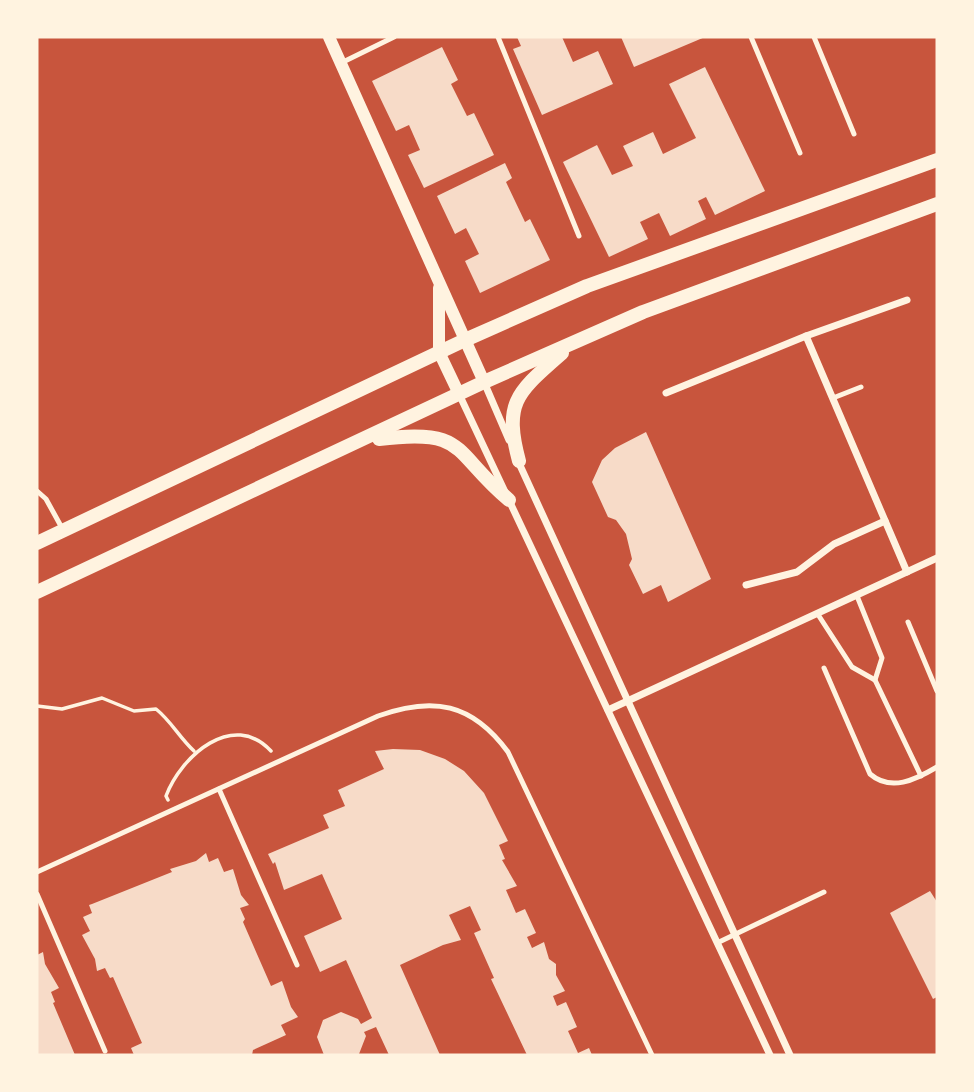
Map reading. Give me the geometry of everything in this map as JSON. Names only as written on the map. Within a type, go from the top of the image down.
[{"type":"main road","points":[[37,543],[465,340],[662,257],[937,160]]},
{"type":"main road","points":[[37,592],[484,382],[573,343],[702,289],[937,204]]},
{"type":"main road","points":[[519,461],[511,431],[516,400],[573,343]]},
{"type":"main road","points":[[365,440],[411,435],[443,439],[457,445],[470,457],[492,485],[509,500]]},
{"type":"street","points":[[329,37],[733,935],[790,1055]]},
{"type":"street","points":[[439,284],[439,352],[770,1055]]},
{"type":"street","points":[[666,393],[806,336],[907,300]]},
{"type":"street","points":[[806,336],[907,572]]},
{"type":"street","points":[[746,585],[797,572],[834,544],[885,521]]},
{"type":"street","points":[[608,710],[937,558]]},
{"type":"lane","points":[[341,63],[394,37]]},
{"type":"lane","points":[[498,37],[579,236]]},
{"type":"lane","points":[[751,37],[800,153]]},
{"type":"lane","points":[[814,37],[854,134]]},
{"type":"lane","points":[[833,398],[861,387]]},
{"type":"lane","points":[[37,491],[46,499],[64,530]]},
{"type":"lane","points":[[856,596],[882,658],[875,680]]},
{"type":"lane","points":[[817,613],[852,667],[875,680],[921,776]]},
{"type":"lane","points":[[908,622],[937,691]]},
{"type":"lane","points":[[824,668],[870,774],[880,783],[891,785],[937,768]]},
{"type":"lane","points":[[37,872],[408,705],[430,704],[468,714],[492,730],[508,752],[652,1055]]},
{"type":"lane","points":[[219,789],[297,965]]},
{"type":"lane","points":[[717,943],[824,892]]},
{"type":"lane","points":[[37,894],[105,1051]]},
{"type":"path","points":[[37,706],[62,709],[102,698],[134,711],[156,709],[169,719],[181,739],[194,751]]},
{"type":"path","points":[[171,810],[166,796],[173,776],[194,751],[209,742],[239,736],[264,743],[280,761]]},
{"type":"building","points":[[517,37],[562,37],[573,62],[598,51],[613,84],[542,115],[513,49],[521,46]]},
{"type":"building","points":[[621,37],[705,37],[634,67]]},
{"type":"building","points":[[442,47],[458,80],[451,84],[467,116],[474,113],[494,155],[424,188],[408,155],[420,150],[409,125],[396,131],[372,81]]},
{"type":"building","points":[[705,67],[765,191],[715,215],[706,197],[698,201],[706,219],[670,236],[659,213],[640,222],[648,239],[609,257],[563,162],[597,145],[612,175],[633,166],[623,146],[653,132],[663,154],[696,138],[669,84]]},
{"type":"building","points":[[505,163],[512,178],[506,182],[525,222],[530,219],[550,260],[480,293],[465,261],[479,254],[466,228],[455,234],[437,196]]},
{"type":"building","points":[[646,432],[711,579],[668,602],[661,585],[643,594],[629,565],[632,559],[626,534],[616,520],[608,517],[592,482],[602,460],[615,448]]},
{"type":"building","points":[[420,750],[445,759],[464,771],[484,793],[508,841],[499,845],[505,859],[502,860],[517,886],[506,890],[516,913],[525,909],[536,933],[527,937],[532,948],[544,942],[549,959],[556,964],[556,975],[565,991],[553,996],[557,1006],[566,1002],[577,1027],[568,1031],[578,1053],[589,1048],[592,1055],[527,1055],[491,979],[494,978],[474,933],[481,930],[470,906],[449,915],[461,940],[443,945],[400,965],[440,1055],[389,1055],[376,1027],[364,1032],[366,1036],[359,1054],[324,1055],[317,1037],[323,1020],[341,1012],[358,1019],[361,1024],[372,1018],[346,960],[320,972],[304,936],[342,919],[322,874],[284,890],[275,862],[273,864],[268,854],[329,828],[323,815],[345,806],[338,790],[384,769],[375,751]]},
{"type":"building","points":[[206,853],[209,862],[218,858],[224,872],[233,869],[241,895],[249,905],[240,908],[245,919],[243,922],[271,986],[282,981],[291,1007],[298,1017],[281,1025],[286,1035],[253,1050],[252,1055],[134,1055],[131,1048],[142,1043],[113,977],[110,978],[105,968],[97,971],[95,959],[82,935],[90,931],[83,917],[92,913],[89,905],[172,872],[170,869],[196,861]]},
{"type":"building","points":[[930,891],[937,902],[937,997],[933,999],[890,913]]},
{"type":"building","points":[[43,952],[45,964],[59,988],[51,992],[55,1002],[53,1003],[75,1055],[37,1055],[37,955]]}]
